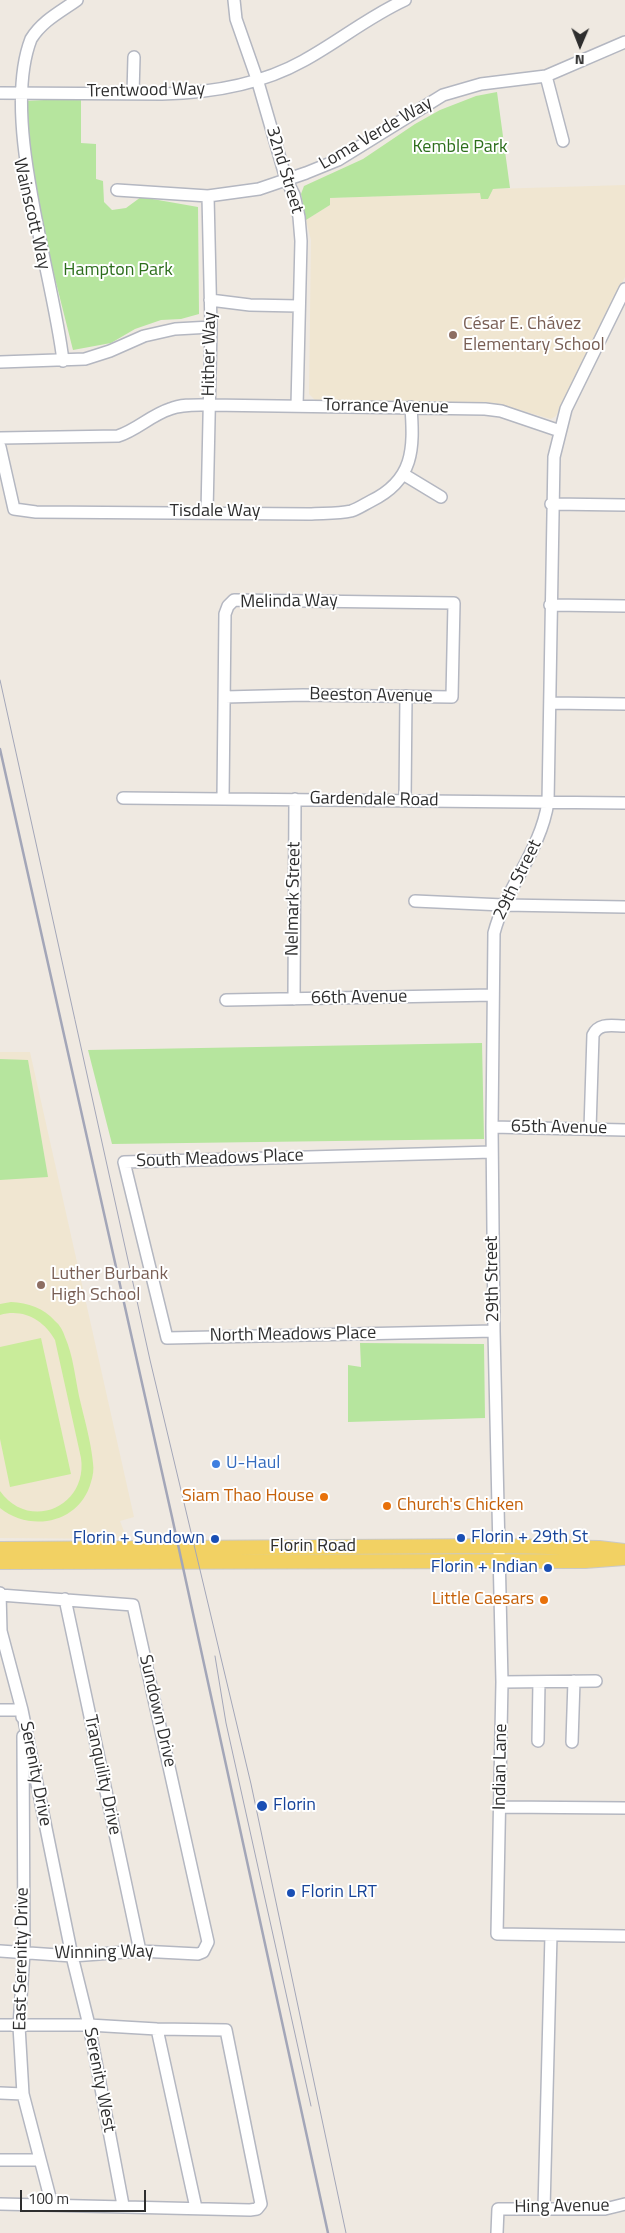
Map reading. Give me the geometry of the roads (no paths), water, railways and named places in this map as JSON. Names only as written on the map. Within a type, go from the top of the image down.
[{"type":"main road","name":"Florin Road","points":[[0,1561],[499,1553],[600,1548],[625,1551]]},
{"type":"main road","name":"Florin Road","points":[[7,1549],[499,1553],[585,1561],[625,1558]]},
{"type":"main road","points":[[0,1561],[7,1549]]},
{"type":"street","name":"Wainscott Way","points":[[63,361],[58,327],[20,180],[16,150],[15,93],[18,68],[32,38],[52,17],[77,0]]},
{"type":"street","name":"32nd Street","points":[[234,0],[236,19],[257,79],[286,179],[294,195],[299,217],[301,241],[297,406]]},
{"type":"street","name":"Trentwood Way","points":[[0,93],[187,94],[232,86],[278,73],[301,62],[364,21],[405,0]]},
{"type":"street","name":"Loma Verde Way","points":[[117,190],[208,196],[246,192],[306,173],[338,160],[443,95],[481,84],[546,76],[625,42]]},
{"type":"street","points":[[133,94],[134,57]]},
{"type":"street","points":[[546,76],[563,141]]},
{"type":"street","name":"Hither Way","points":[[206,512],[211,327],[208,196]]},
{"type":"street","name":"29th Street","points":[[499,1553],[492,1152],[494,933],[503,905],[540,834],[548,802],[554,457],[560,431],[573,392],[625,290]]},
{"type":"street","points":[[210,300],[250,305],[298,306]]},
{"type":"street","points":[[0,362],[85,359],[152,334],[175,329],[211,327]]},
{"type":"street","name":"Torrance Avenue","points":[[0,438],[118,436],[129,433],[170,408],[185,405],[412,407],[501,411],[560,431]]},
{"type":"street","name":"Tisdale Way","points":[[0,447],[14,509],[36,512],[308,514],[351,511],[390,490],[409,464],[413,447],[412,407]]},
{"type":"street","points":[[403,474],[441,497]]},
{"type":"street","points":[[552,504],[625,505]]},
{"type":"street","name":"Melinda Way","points":[[224,798],[226,614],[228,606],[234,600],[454,603]]},
{"type":"street","name":"Beeston Avenue","points":[[225,697],[303,695],[452,697],[454,603]]},
{"type":"street","points":[[550,605],[625,606]]},
{"type":"street","points":[[405,800],[406,696]]},
{"type":"street","points":[[550,703],[625,704]]},
{"type":"street","name":"Gardendale Road","points":[[123,798],[625,803]]},
{"type":"street","name":"Nelmark Street","points":[[294,999],[296,799]]},
{"type":"street","points":[[415,901],[625,907]]},
{"type":"street","name":"66th Avenue","points":[[226,1000],[493,995]]},
{"type":"street","points":[[590,1129],[593,1035],[595,1031],[604,1026],[625,1026]]},
{"type":"street","name":"65th Avenue","points":[[492,1127],[625,1130]]},
{"type":"street","name":"South Meadows Place","points":[[149,1266],[124,1162],[492,1152]]},
{"type":"street","name":"North Meadows Place","points":[[149,1266],[167,1338],[494,1330]]},
{"type":"street","name":"Indian Lane","points":[[499,1553],[502,1682],[497,1934],[551,1935]]},
{"type":"street","name":"Sundown Drive","points":[[0,1594],[133,1605],[208,1936],[206,1948]]},
{"type":"street","name":"Serenity Drive","points":[[0,1594],[1,1631],[22,1710],[72,1956]]},
{"type":"street","name":"Tranquility Drive","points":[[65,1600],[140,1952]]},
{"type":"street","points":[[572,1742],[574,1681]]},
{"type":"street","points":[[502,1682],[596,1681]]},
{"type":"street","points":[[538,1682],[538,1741]]},
{"type":"street","points":[[0,1710],[22,1710]]},
{"type":"street","name":"East Serenity Drive","points":[[22,1710],[24,1953],[19,2026],[23,2094],[52,2205]]},
{"type":"street","points":[[500,1807],[625,1808]]},
{"type":"street","points":[[544,2209],[551,1935],[625,1936]]},
{"type":"street","name":"Winning Way","points":[[0,1951],[72,1956],[140,1952],[198,1954],[206,1948]]},
{"type":"street","name":"Serenity West","points":[[72,1956],[89,2025],[123,2206]]},
{"type":"street","points":[[0,2025],[89,2025],[157,2030],[226,2030],[261,2204],[257,2209],[0,2204]]},
{"type":"street","points":[[157,2030],[196,2208]]},
{"type":"street","points":[[0,2093],[23,2094]]},
{"type":"street","points":[[0,2160],[40,2160]]},
{"type":"street","name":"Hing Avenue","points":[[497,2233],[498,2209],[605,2209],[625,2204]]},
{"type":"tram line","points":[[0,680],[150,1360],[251,1784],[346,2233]]},
{"type":"tram line","points":[[215,1656],[226,1723],[311,2106]]},
{"type":"railway","points":[[0,749],[172,1517],[328,2233]]},
{"type":"place","name":"César E. Chávez Elementary School","points":[[453,335]]},
{"type":"place","name":"Luther Burbank High School","points":[[41,1285]]},
{"type":"place","name":"U-Haul","points":[[216,1464]]},
{"type":"place","name":"Siam Thao House","points":[[324,1497]]},
{"type":"place","name":"Church's Chicken","points":[[387,1506]]},
{"type":"place","name":"Florin + 29th St","points":[[461,1538]]},
{"type":"place","name":"Florin + Sundown","points":[[215,1539]]},
{"type":"place","name":"Florin + Indian","points":[[548,1568]]},
{"type":"place","name":"Little Caesars","points":[[544,1600]]},
{"type":"place","name":"Florin","points":[[262,1806]]},
{"type":"place","name":"Florin LRT","points":[[291,1893]]},
{"type":"park label","name":"Kemble Park","points":[[460,148]]},
{"type":"park label","name":"Hampton Park","points":[[118,271]]}]
